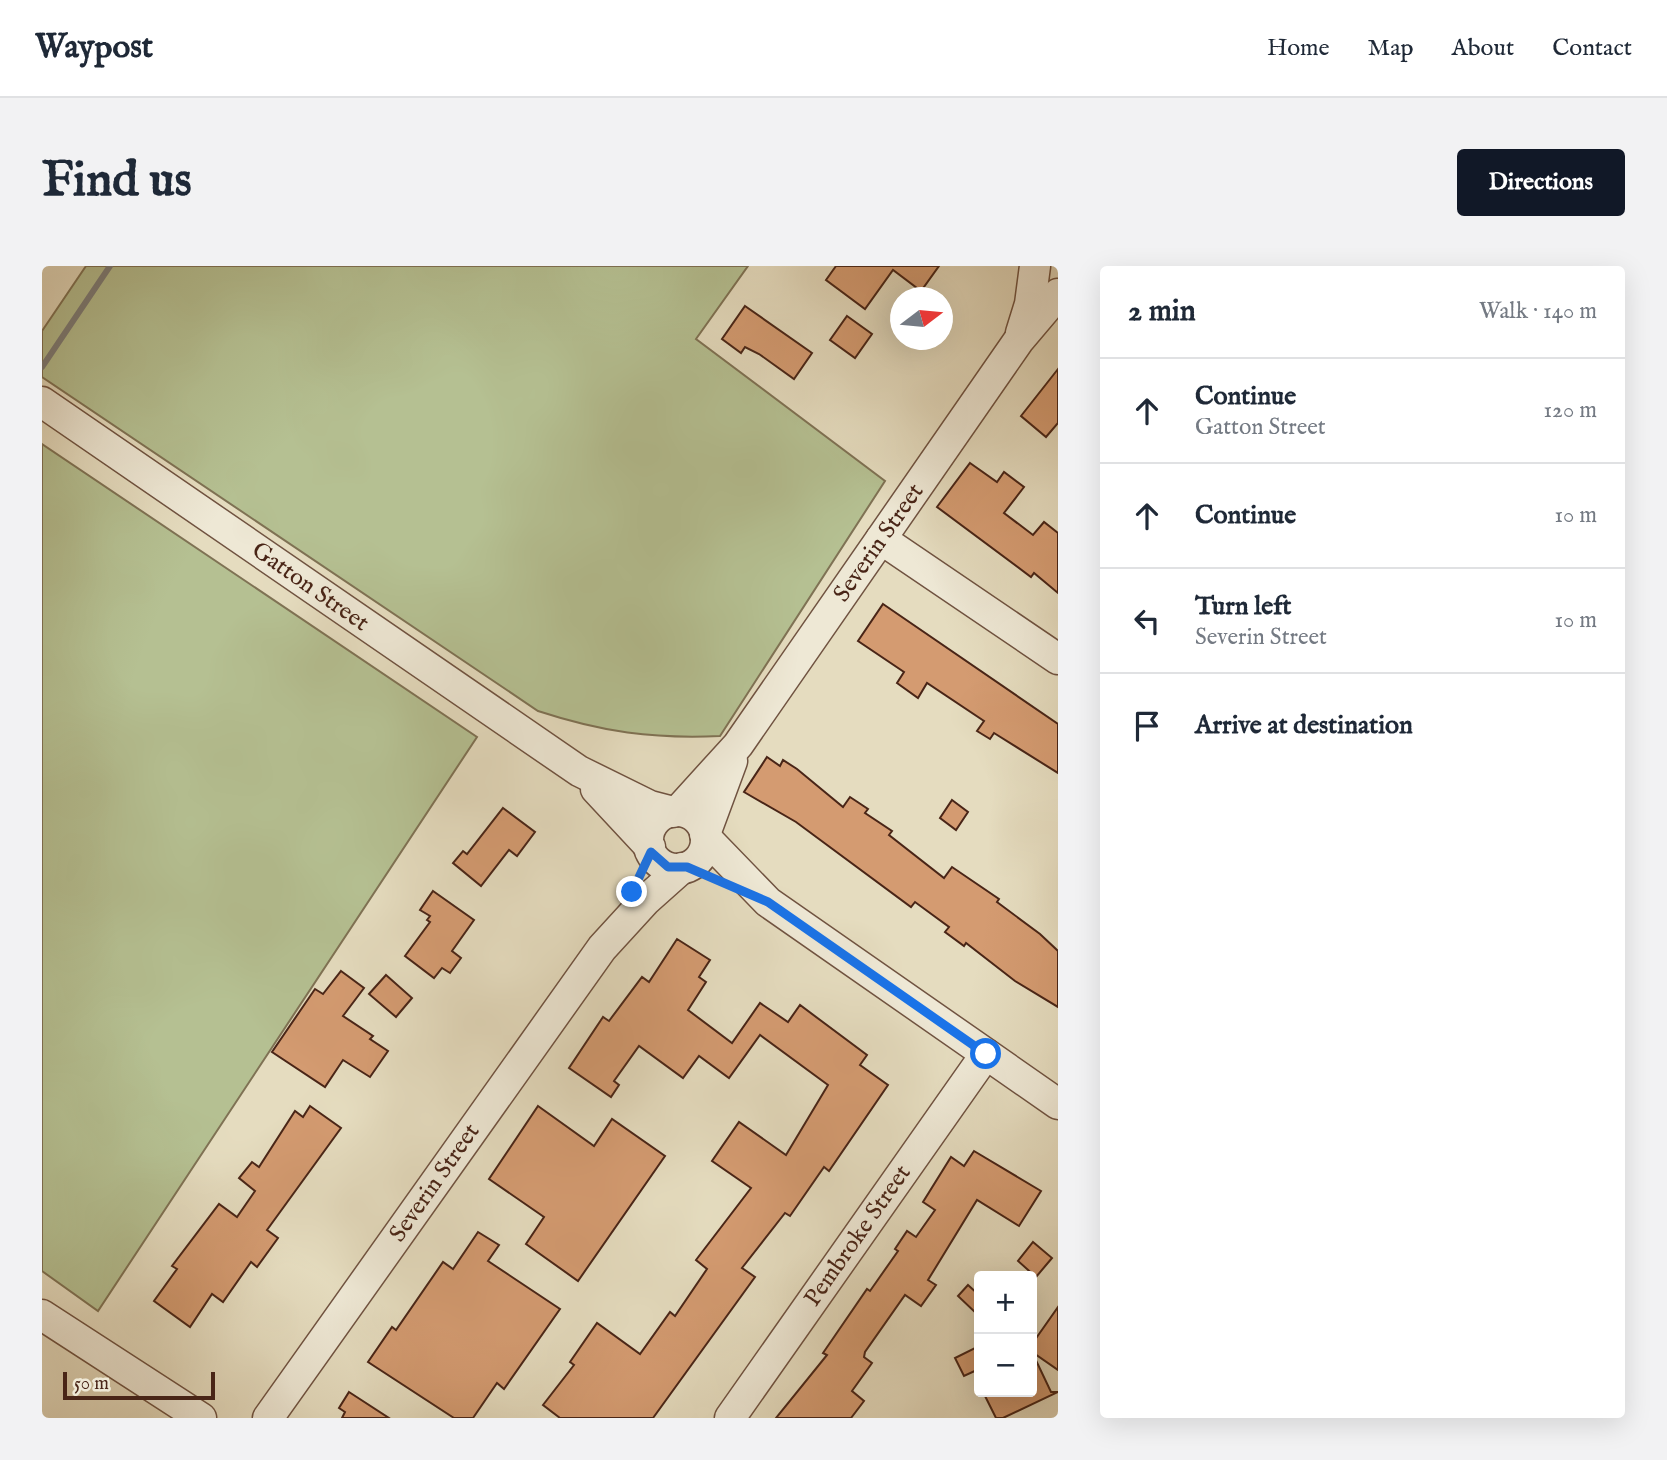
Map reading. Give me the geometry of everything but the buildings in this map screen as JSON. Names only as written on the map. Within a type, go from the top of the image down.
[{"type":"street","name":"Severin Street","points":[[1019,340],[1030,304],[1035,266]]},
{"type":"street","name":"Severin Street","points":[[676,811],[738,745],[1019,340],[1058,294]]},
{"type":"street","name":"Gatton Street","points":[[42,402],[579,771],[650,806],[676,811]]},
{"type":"street","points":[[881,539],[1058,659]]},
{"type":"street","name":"Severin Street","points":[[706,836],[738,745]]},
{"type":"street","name":"Gatton Street","points":[[579,771],[651,849]]},
{"type":"street","points":[[768,902],[685,868],[664,865],[651,849],[650,833],[654,824],[676,811],[696,818],[706,836],[768,902],[1058,1104]]},
{"type":"street","points":[[685,868],[701,856],[706,836]]},
{"type":"street","name":"Severin Street","points":[[602,948],[651,849]]},
{"type":"street","name":"Severin Street","points":[[268,1418],[602,948],[645,901],[685,868]]},
{"type":"street","name":"Pembroke Street","points":[[730,1418],[986,1054]]},
{"type":"street","points":[[42,1315],[201,1418]]},
{"type":"green space","points":[[86,266],[748,266],[696,339],[885,481],[720,736],[628,733],[561,718],[538,711],[42,377],[42,331]]},
{"type":"green space","points":[[42,444],[477,737],[98,1311],[42,1271]]},
{"type":"waterway","points":[[42,367],[110,266]]},
{"type":"route","points":[[632,892],[651,852],[660,863],[668,867],[687,867],[768,902],[986,1054]]}]
